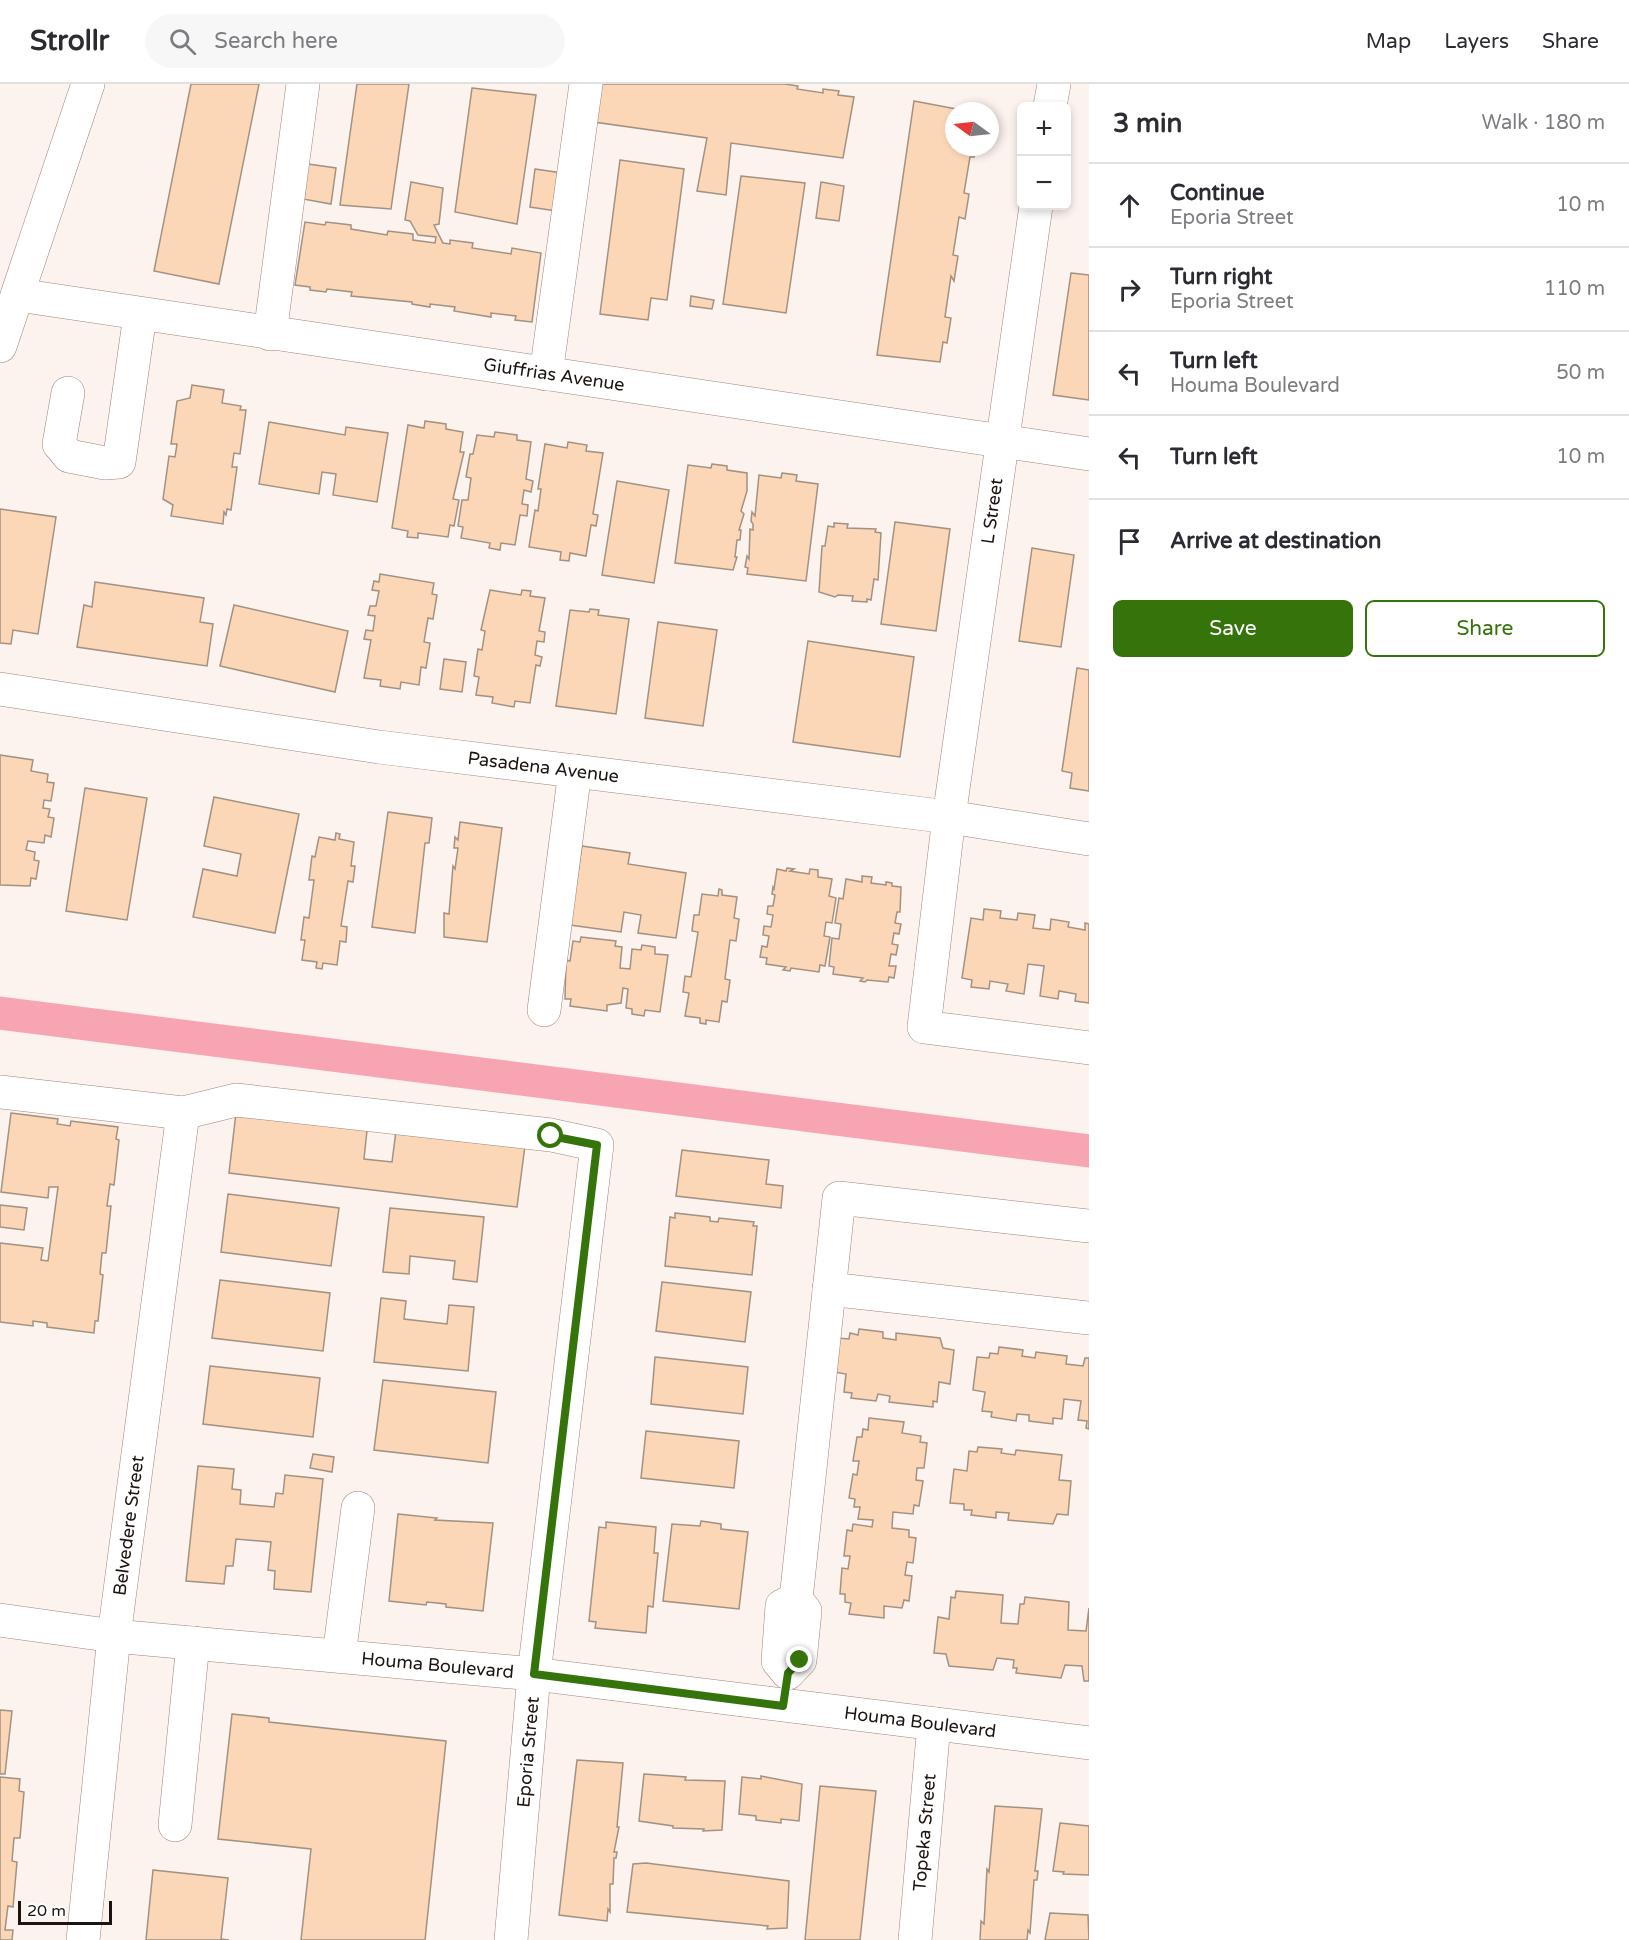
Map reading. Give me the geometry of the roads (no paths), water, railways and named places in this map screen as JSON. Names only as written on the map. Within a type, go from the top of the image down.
[{"type":"street","points":[[0,346],[88,84]]},
{"type":"street","points":[[270,334],[303,84]]},
{"type":"street","points":[[546,374],[586,84]]},
{"type":"street","points":[[1051,102],[1054,84]]},
{"type":"street","name":"L Street","points":[[1035,210],[949,817],[924,1028],[1089,1048]]},
{"type":"street","name":"Giuffrias Avenue","points":[[18,295],[140,315],[1089,454]]},
{"type":"street","points":[[68,393],[59,444],[69,456],[105,463],[119,462],[140,315]]},
{"type":"street","name":"Pasadena Avenue","points":[[0,689],[379,747],[949,817],[1089,839]]},
{"type":"street","points":[[544,1010],[575,771]]},
{"type":"street","points":[[0,1092],[183,1113]]},
{"type":"street","name":"Eporia Street","points":[[183,1113],[236,1100],[551,1136],[597,1145],[534,1674],[511,1940]]},
{"type":"street","name":"Belvedere Street","points":[[83,1940],[114,1635],[183,1113]]},
{"type":"street","points":[[783,1706],[788,1673],[778,1661],[782,1606],[796,1599],[838,1198],[1089,1226]]},
{"type":"street","points":[[829,1289],[1089,1318]]},
{"type":"street","points":[[339,1656],[358,1508]]},
{"type":"street","name":"Houma Boulevard","points":[[0,1620],[193,1643],[534,1674],[1089,1743]]},
{"type":"street","points":[[175,1825],[193,1643]]},
{"type":"street","name":"Topeka Street","points":[[915,1940],[934,1724]]},
{"type":"waterway","points":[[0,1013],[1089,1151]]}]
